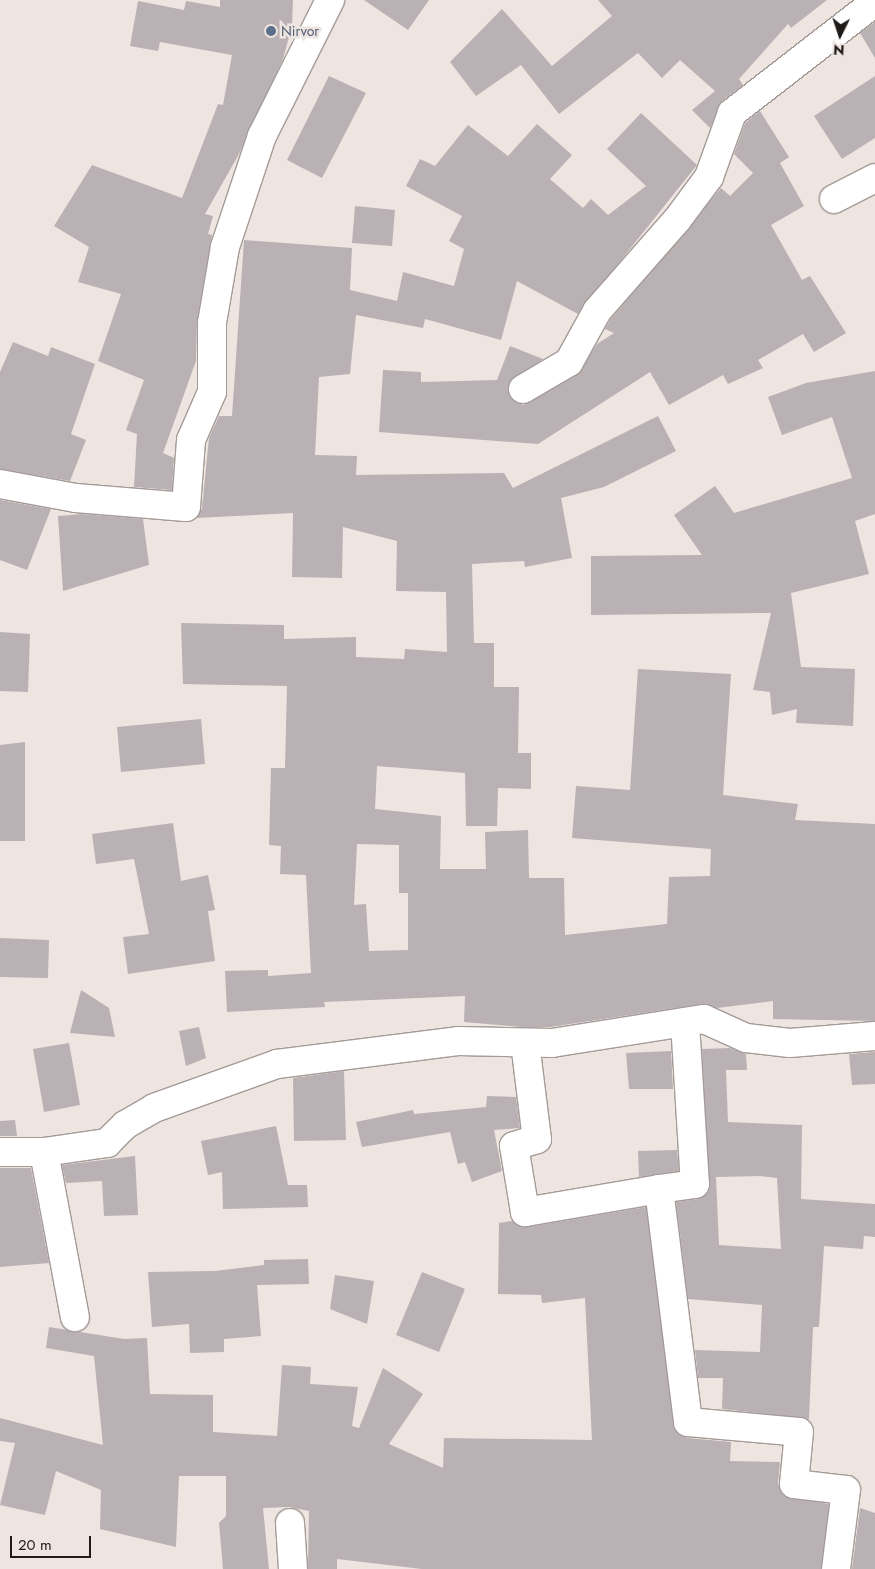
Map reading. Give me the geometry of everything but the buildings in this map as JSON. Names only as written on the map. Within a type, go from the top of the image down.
[{"type":"street","points":[[0,484],[76,498],[186,506],[191,440],[212,392],[212,323],[225,247],[262,136],[330,0]]},
{"type":"street","points":[[523,390],[569,362],[597,311],[677,220],[709,176],[732,114],[875,2]]},
{"type":"street","points":[[834,199],[875,178]]},
{"type":"street","points":[[0,1152],[44,1152],[108,1143],[125,1125],[154,1108],[278,1064],[458,1041],[552,1043],[704,1019],[746,1038],[790,1043],[875,1036]]},
{"type":"street","points":[[525,1043],[537,1139],[514,1146],[525,1212],[695,1184],[685,1022]]},
{"type":"street","points":[[44,1152],[75,1317]]},
{"type":"street","points":[[659,1189],[688,1422],[799,1432],[794,1484],[846,1490],[836,1569]]},
{"type":"street","points":[[290,1523],[293,1569]]},
{"type":"place","name":"Nirvor","points":[[271,31]]}]
